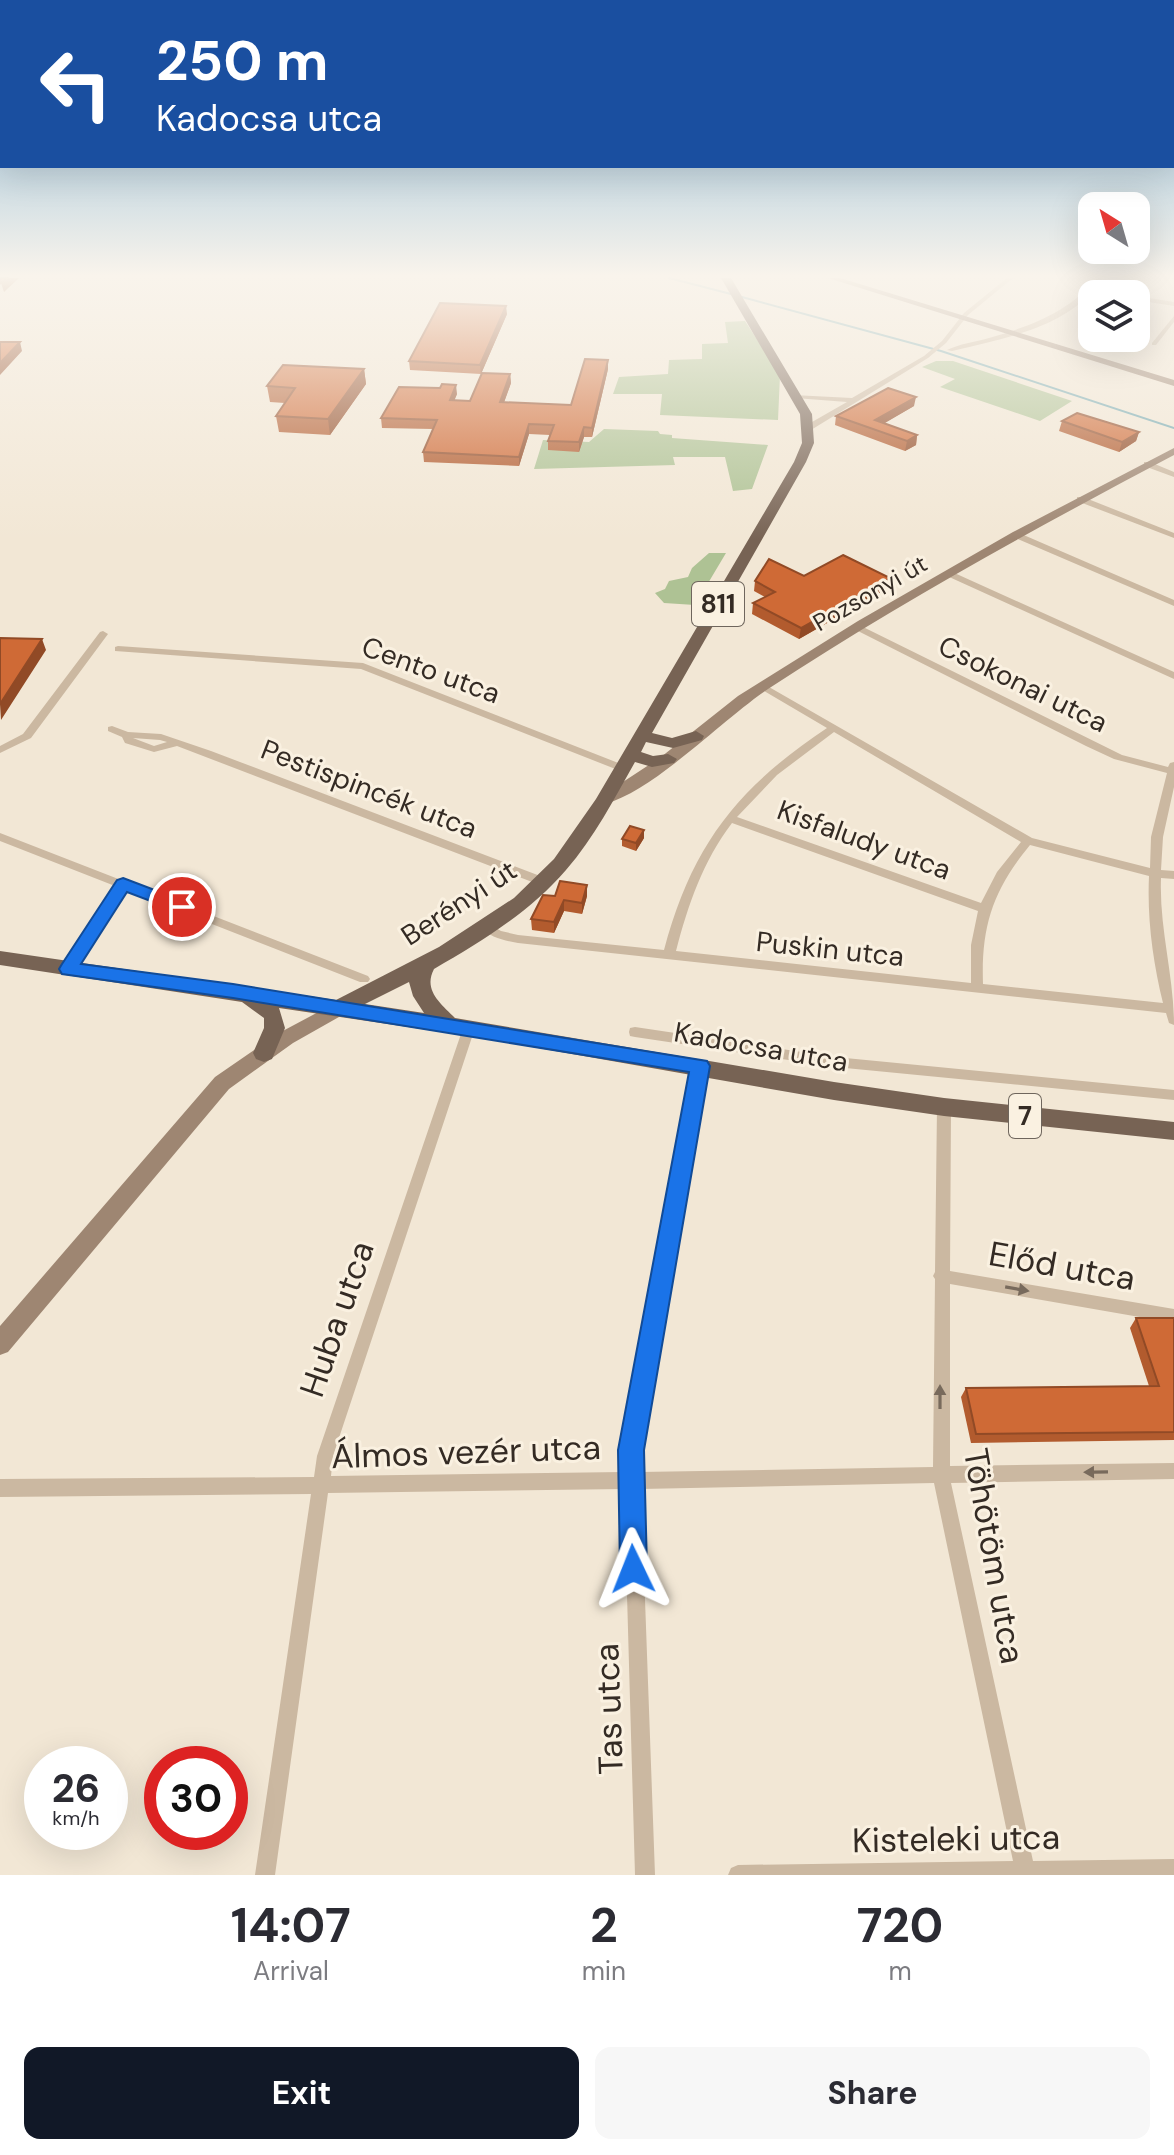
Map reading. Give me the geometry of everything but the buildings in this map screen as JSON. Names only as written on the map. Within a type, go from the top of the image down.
[{"type":"main road","points":[[777,366],[806,414],[808,428]]},
{"type":"main road","name":"Berényi út","points":[[339,1008],[486,926],[544,882],[571,853],[800,462],[808,443],[808,428]]},
{"type":"main road","points":[[641,736],[673,743],[696,736]]},
{"type":"main road","points":[[626,762],[668,759]]},
{"type":"main road","name":"7","points":[[0,958],[339,1008]]},
{"type":"main road","points":[[428,961],[420,975],[420,990],[427,1004],[459,1026]]},
{"type":"main road","points":[[233,991],[261,1004],[274,1016],[274,1033],[264,1053]]},
{"type":"main road","name":"Kadocsa utca","points":[[339,1008],[944,1107],[1174,1131]]},
{"type":"street","points":[[808,428],[909,366]]},
{"type":"street","points":[[1118,366],[1174,383]]},
{"type":"street","points":[[795,396],[832,401],[854,400]]},
{"type":"street","points":[[832,401],[838,410]]},
{"type":"street","name":"Pozsonyi út","points":[[605,799],[629,788],[762,686],[1016,535],[1174,451]]},
{"type":"street","points":[[1147,464],[1174,475]]},
{"type":"street","points":[[1080,499],[1174,536]]},
{"type":"street","points":[[1016,535],[1174,603]]},
{"type":"street","points":[[950,574],[1174,676]]},
{"type":"street","name":"Csokonai utca","points":[[859,628],[1104,750],[1173,769]]},
{"type":"street","points":[[0,750],[27,736],[103,634]]},
{"type":"street","name":"Cento utca","points":[[118,649],[363,666],[626,762]]},
{"type":"street","points":[[762,686],[1028,841],[1157,874],[1174,875]]},
{"type":"street","points":[[669,956],[677,919],[688,891],[730,818],[770,773],[834,728]]},
{"type":"street","name":"Pestispincék utca","points":[[112,729],[126,735],[147,734],[176,743],[544,882]]},
{"type":"street","points":[[1173,769],[1157,837],[1154,900],[1162,973],[1173,1015]]},
{"type":"street","name":"Kisfaludy utca","points":[[730,818],[983,908]]},
{"type":"street","points":[[0,837],[364,979]]},
{"type":"street","points":[[977,988],[976,941],[983,908],[1002,873],[1028,841]]},
{"type":"street","points":[[68,969],[123,884]]},
{"type":"street","name":"Puskin utca","points":[[486,926],[502,936],[518,939],[977,988],[1173,1015]]},
{"type":"street","name":"Berényi út","points":[[0,1344],[206,1100],[241,1068],[339,1008]]},
{"type":"street","name":"Huba utca","points":[[265,1875],[320,1486],[331,1438],[459,1026]]},
{"type":"street","name":"Kadocsa utca","points":[[635,1032],[835,1062],[1174,1095]]},
{"type":"street","name":"Tas utca","points":[[645,1875],[631,1450],[700,1066]]},
{"type":"street","name":"Töhötöm utca","points":[[944,1107],[941,1475],[1025,1869]]},
{"type":"street","name":"Előd utca","points":[[941,1276],[1174,1316]]},
{"type":"street","name":"Álmos vezér utca","points":[[0,1488],[320,1486],[630,1478],[1174,1471]]},
{"type":"street","name":"Kisteleki utca","points":[[738,1875],[1174,1869]]},
{"type":"green space","points":[[669,366],[774,366],[780,375],[778,420],[660,415],[662,394],[613,394],[619,377],[668,374]]},
{"type":"green space","points":[[966,366],[1072,401],[1040,421],[940,387],[955,379],[922,367]]},
{"type":"green space","points":[[604,429],[658,431],[672,435],[672,438],[768,445],[752,489],[733,491],[725,457],[673,457],[675,465],[534,469],[543,440],[589,442]]},
{"type":"green space","points":[[709,553],[726,553],[695,605],[664,603],[655,593],[665,589],[669,581],[688,577],[692,568]]},
{"type":"waterway","points":[[985,366],[1174,428]]},
{"type":"route","points":[[182,907],[123,884],[68,969],[233,991],[700,1066],[631,1450],[633,1569]]}]
